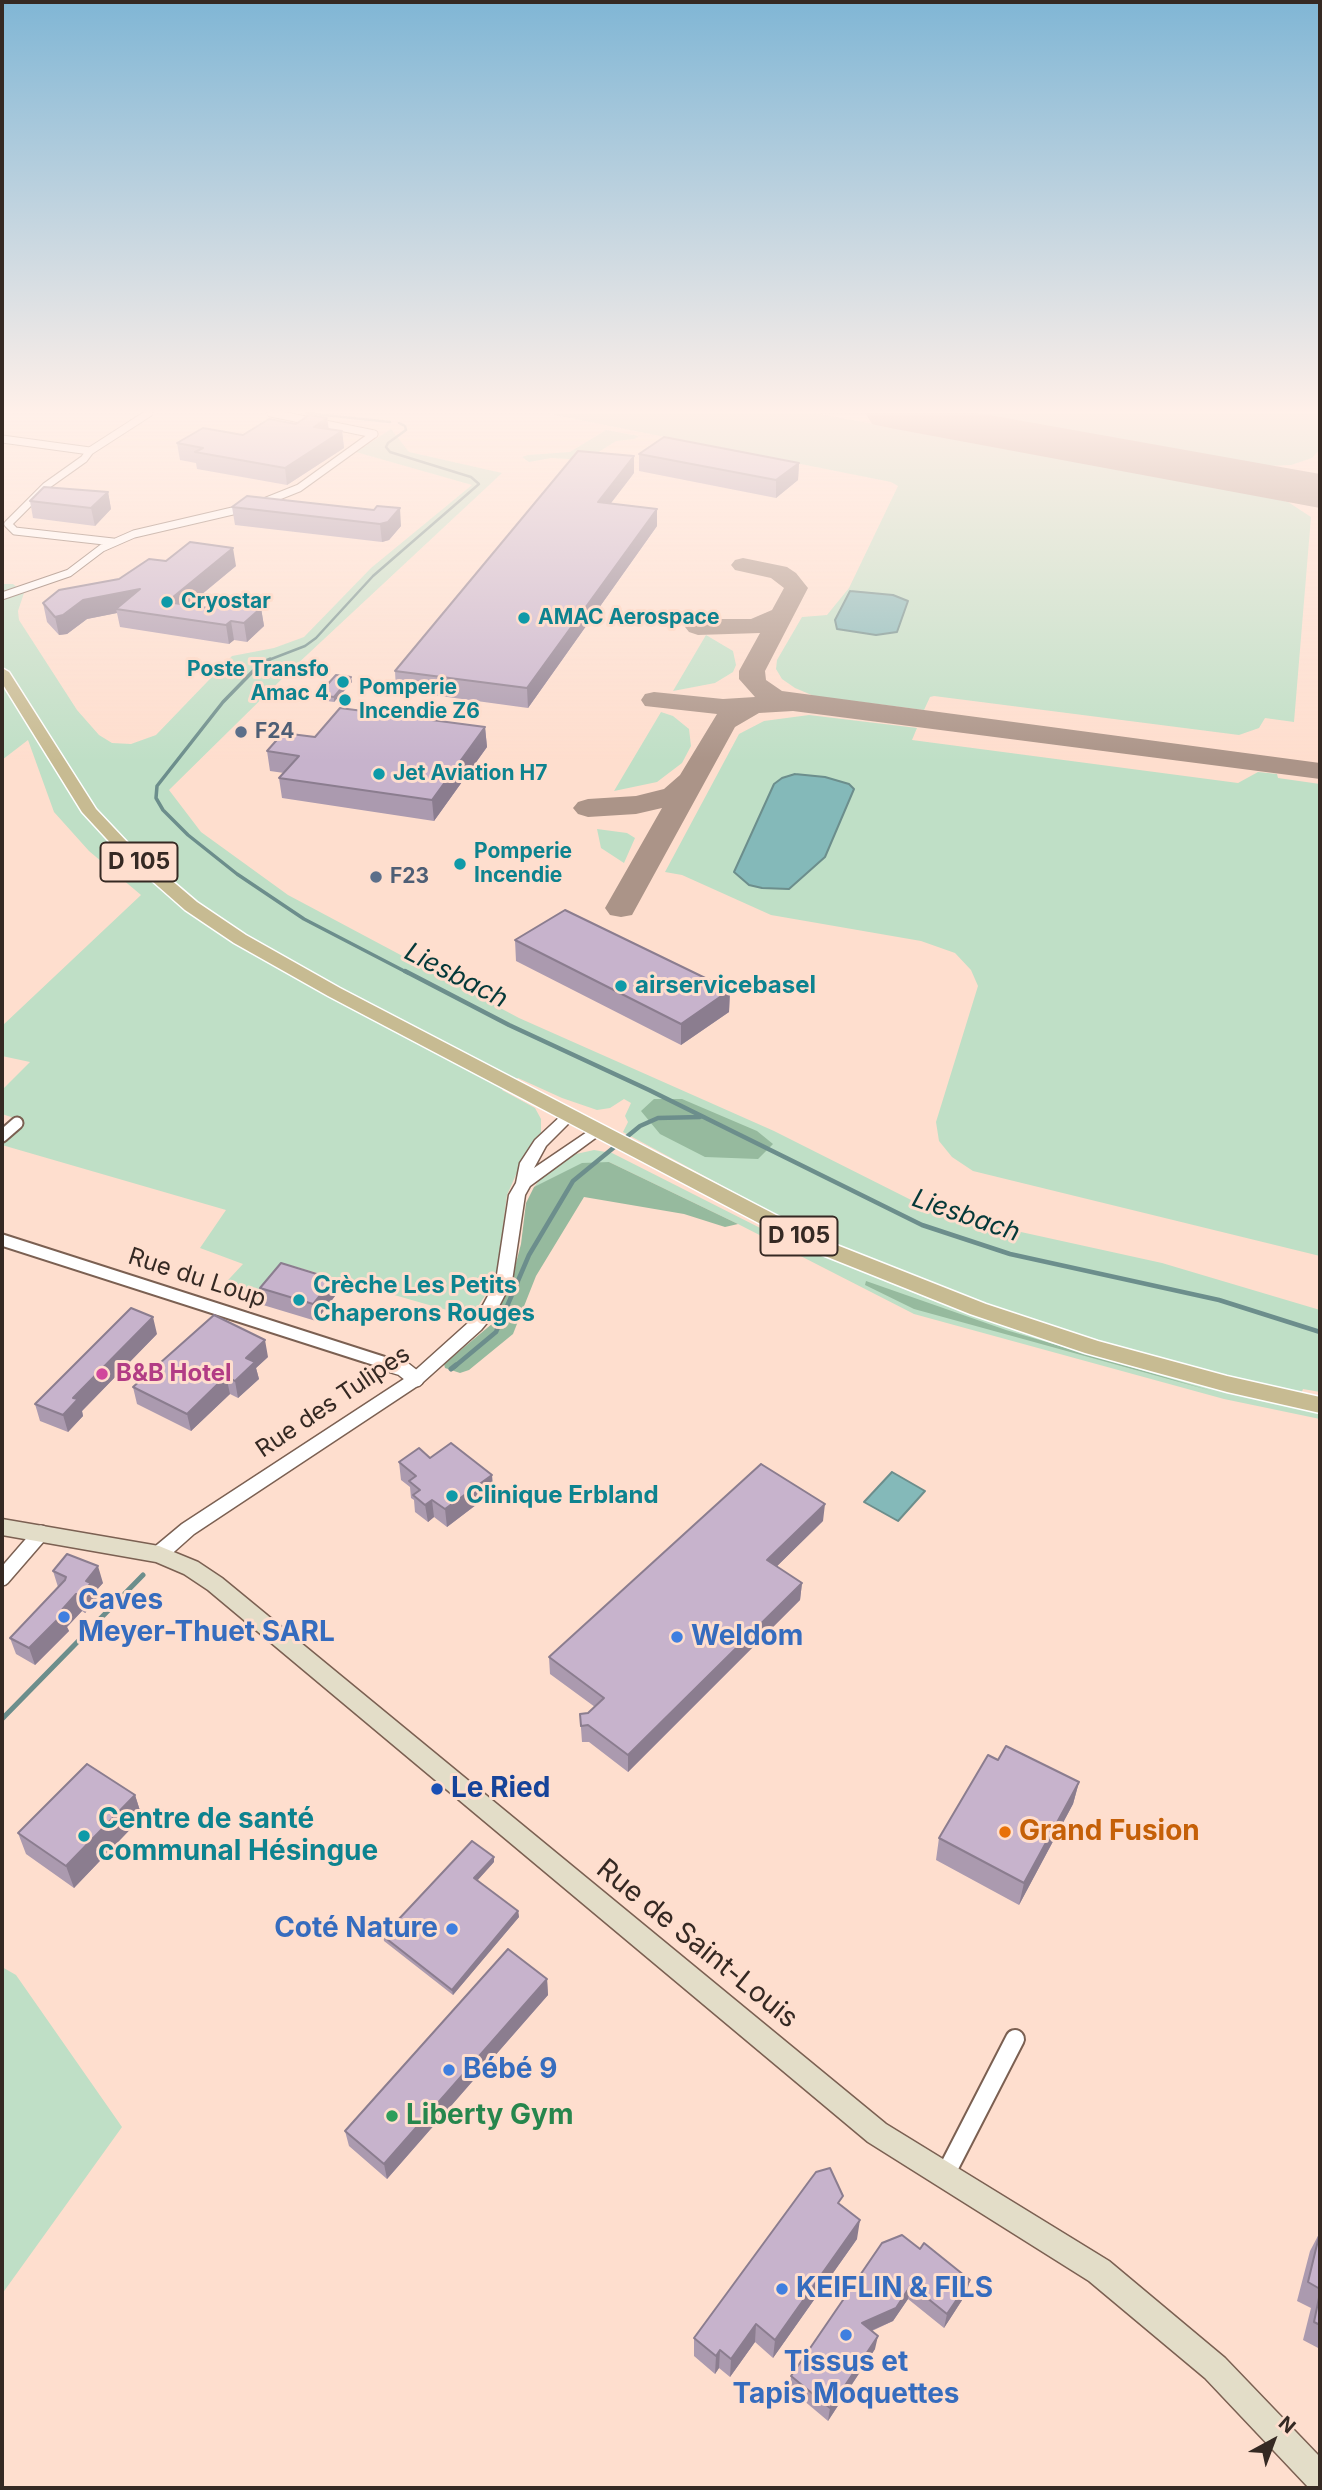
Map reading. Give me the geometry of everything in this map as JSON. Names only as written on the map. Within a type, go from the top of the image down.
[{"type":"main road","name":"D 105","points":[[2,672],[90,812],[123,847],[191,906],[240,939],[334,992],[817,1245],[967,1305],[1164,1367],[1320,1405]]},
{"type":"main road","name":"Rue de Saint-Louis","points":[[2,1527],[159,1554],[191,1568],[215,1584],[877,2133],[1099,2271],[1215,2368],[1320,2478]]},
{"type":"street","points":[[13,529],[113,542]]},
{"type":"street","points":[[2,596],[51,581],[69,573],[113,542],[155,529]]},
{"type":"street","points":[[2,588],[30,586]]},
{"type":"street","name":"Rue des Tulipes","points":[[159,1554],[188,1529],[415,1379],[461,1339],[490,1308],[504,1281],[517,1195],[524,1183],[528,1163],[540,1143],[569,1116]]},
{"type":"street","points":[[2,1136],[17,1123]]},
{"type":"street","points":[[524,1183],[612,1138]]},
{"type":"street","name":"Rue du Loup","points":[[2,1240],[402,1368],[415,1379]]},
{"type":"street","points":[[2,1578],[41,1533]]},
{"type":"street","points":[[945,2175],[1014,2039]]},
{"type":"green space","points":[[418,529],[442,529],[293,668],[169,790],[201,832],[288,895],[519,1018],[774,1131],[939,1214],[1162,1263],[1320,1310],[1320,1392],[1303,1389],[1301,1394],[1164,1361],[980,1303],[900,1274],[808,1232],[623,1132],[628,1122],[625,1116],[631,1103],[624,1099],[610,1108],[597,1110],[518,1078],[502,1090],[535,1108],[541,1119],[541,1133],[523,1159],[507,1195],[496,1279],[471,1317],[286,1264],[254,1304],[217,1292],[243,1264],[200,1248],[226,1210],[2,1145],[23,1121],[2,1114],[2,1090],[30,1062],[2,1056],[2,1026],[141,895],[89,851],[54,812],[28,740],[2,760],[2,584],[13,584],[24,593],[18,611],[19,620],[77,710],[99,735],[112,743],[131,744],[156,735],[232,656],[274,648],[304,637],[371,568]]},
{"type":"green space","points":[[877,529],[1310,529],[1294,722],[1265,718],[1259,728],[1239,735],[934,696],[930,697],[924,710],[814,696],[795,688],[782,679],[776,669],[777,660],[802,617],[827,615],[849,588]]},
{"type":"green space","points":[[706,635],[733,651],[736,665],[733,672],[715,683],[673,691]]},
{"type":"green space","points":[[661,712],[673,716],[689,729],[691,746],[682,763],[657,782],[614,791]]},
{"type":"green space","points":[[809,715],[917,728],[912,740],[1238,783],[1258,772],[1320,784],[1320,1256],[973,1171],[952,1157],[939,1141],[936,1122],[978,986],[971,970],[955,953],[921,941],[771,915],[682,875],[665,872],[739,734],[764,721]]},
{"type":"green space","points":[[597,829],[627,833],[635,838],[624,863],[601,848]]},
{"type":"green space","points":[[654,1099],[682,1099],[757,1131],[773,1144],[758,1159],[705,1157],[660,1134],[641,1111]]},
{"type":"green space","points":[[594,1150],[612,1153],[780,1238],[934,1301],[1106,1358],[1229,1392],[1320,1412],[1320,1419],[1224,1399],[914,1314],[609,1162],[534,1187],[543,1175],[559,1162]]},
{"type":"green space","points":[[609,1162],[738,1224],[725,1227],[684,1214],[584,1197],[536,1276],[513,1334],[469,1370],[460,1373],[445,1368],[444,1364],[493,1323],[511,1282],[521,1244],[526,1203],[534,1187],[582,1163]]},
{"type":"green space","points":[[866,1281],[1006,1330],[1212,1391],[914,1309],[865,1285]]},
{"type":"green space","points":[[2,1967],[16,1975],[122,2127],[2,2294]]},
{"type":"water","points":[[850,591],[893,595],[908,601],[897,632],[876,635],[837,629],[835,620]]},
{"type":"water","points":[[795,774],[825,777],[849,784],[854,789],[825,857],[789,889],[749,885],[734,872],[774,784]]},
{"type":"water","points":[[892,1472],[925,1491],[898,1521],[864,1502]]},
{"type":"building","points":[[513,529],[642,529],[527,688],[395,671]]},
{"type":"building","points":[[190,542],[233,548],[167,602],[208,608],[223,602],[261,608],[244,623],[231,621],[226,625],[116,609],[140,589],[83,600],[63,615],[55,617],[43,603],[59,590],[119,579],[149,559],[166,561]]},
{"type":"building","points":[[336,675],[351,677],[334,697],[318,695]]},
{"type":"building","name":"Jet Aviation H7","points":[[340,708],[485,727],[432,800],[279,778],[299,756],[267,751],[283,733],[315,737]]},
{"type":"building","points":[[565,910],[730,990],[681,1024],[515,940]]},
{"type":"building","points":[[281,1263],[333,1279],[313,1304],[260,1288]]},
{"type":"building","points":[[131,1308],[153,1317],[73,1398],[78,1399],[63,1415],[35,1404]]},
{"type":"building","points":[[214,1315],[265,1340],[246,1358],[255,1362],[235,1381],[226,1376],[187,1414],[133,1387]]},
{"type":"building","points":[[451,1443],[492,1475],[445,1509],[432,1500],[425,1505],[413,1495],[420,1490],[409,1481],[416,1476],[399,1462],[419,1448],[430,1458]]},
{"type":"building","name":"Weldom","points":[[761,1464],[825,1504],[767,1560],[802,1583],[628,1755],[588,1725],[581,1726],[580,1714],[588,1713],[604,1698],[549,1657]]},
{"type":"building","points":[[67,1554],[98,1566],[86,1581],[91,1583],[80,1596],[76,1594],[60,1612],[63,1614],[29,1648],[10,1638],[65,1580],[66,1577],[53,1571]]},
{"type":"building","name":"Grand Fusion","points":[[1006,1746],[1079,1782],[1024,1883],[939,1838],[988,1755],[998,1760]]},
{"type":"building","points":[[87,1764],[135,1795],[66,1866],[18,1833]]},
{"type":"building","name":"Coté Nature","points":[[472,1841],[494,1857],[474,1878],[518,1911],[452,1990],[383,1936]]},
{"type":"building","name":"Bébé 9","points":[[508,1949],[547,1979],[384,2164],[345,2131]]},
{"type":"building","name":"KEIFLIN & FILS","points":[[830,2168],[843,2196],[838,2203],[860,2220],[775,2340],[756,2324],[731,2359],[720,2350],[716,2356],[694,2338],[816,2172]]},
{"type":"building","points":[[1320,2232],[1320,2289],[1308,2282]]},
{"type":"building","name":"Tissus et Tapis Moquettes","points":[[902,2235],[920,2249],[924,2243],[970,2280],[947,2314],[911,2285],[896,2308],[862,2323],[878,2336],[830,2408],[791,2376],[882,2243]]},
{"type":"building","points":[[1320,2293],[1320,2325],[1314,2322]]},
{"type":"waterway","name":"Liesbach","points":[[266,661],[305,646],[316,638],[373,576],[427,529]]},
{"type":"waterway","name":"Liesbach","points":[[270,659],[261,663],[223,702],[157,786],[156,798],[163,810],[188,835],[237,874],[304,919],[408,973]]},
{"type":"waterway","name":"Liesbach","points":[[405,971],[509,1025],[649,1090],[922,1225],[1010,1254],[1219,1300],[1320,1332]]},
{"type":"waterway","points":[[454,1367],[496,1332],[529,1255],[573,1181],[640,1126],[658,1118],[700,1117]]},
{"type":"waterway","points":[[451,1369],[456,1365]]},
{"type":"waterway","points":[[2,1719],[143,1575]]},
{"type":"taxiway","points":[[743,565],[779,572],[796,588],[782,615]]},
{"type":"taxiway","points":[[698,627],[752,627],[782,615]]},
{"type":"taxiway","points":[[782,615],[752,671],[752,679],[757,686],[773,697],[795,703],[1320,771]]},
{"type":"taxiway","points":[[654,700],[723,707],[755,705]]},
{"type":"taxiway","points":[[755,705],[792,703]]},
{"type":"taxiway","points":[[692,780],[724,722],[755,705]]},
{"type":"taxiway","points":[[588,808],[656,801],[674,795],[692,780]]},
{"type":"taxiway","points":[[621,908],[692,780]]},
{"type":"place","name":"Cryostar","points":[[167,602]]},
{"type":"place","name":"AMAC Aerospace","points":[[524,618]]},
{"type":"place","name":"Poste Transfo Amac 4","points":[[343,682]]},
{"type":"place","name":"Pomperie Incendie Z6","points":[[345,700]]},
{"type":"place","name":"F24","points":[[241,732]]},
{"type":"place","name":"Jet Aviation H7","points":[[379,774]]},
{"type":"place","name":"Pomperie Incendie","points":[[460,864]]},
{"type":"place","name":"F23","points":[[376,877]]},
{"type":"place","name":"airservicebasel","points":[[621,986]]},
{"type":"place","name":"Crèche Les Petits Chaperons Rouges","points":[[299,1300]]},
{"type":"place","name":"B&B Hotel","points":[[102,1374]]},
{"type":"place","name":"Clinique Erbland","points":[[452,1496]]},
{"type":"place","name":"Caves Meyer-Thuet SARL","points":[[64,1617]]},
{"type":"place","name":"Weldom","points":[[677,1637]]},
{"type":"place","name":"Le Ried","points":[[437,1789]]},
{"type":"place","name":"Grand Fusion","points":[[1005,1832]]},
{"type":"place","name":"Centre de santé communal Hésingue","points":[[84,1836]]},
{"type":"place","name":"Coté Nature","points":[[452,1929]]},
{"type":"place","name":"Bébé 9","points":[[449,2070]]},
{"type":"place","name":"Liberty Gym","points":[[392,2116]]},
{"type":"place","name":"KEIFLIN & FILS","points":[[782,2289]]},
{"type":"place","name":"Tissus et Tapis Moquettes","points":[[846,2335]]}]
